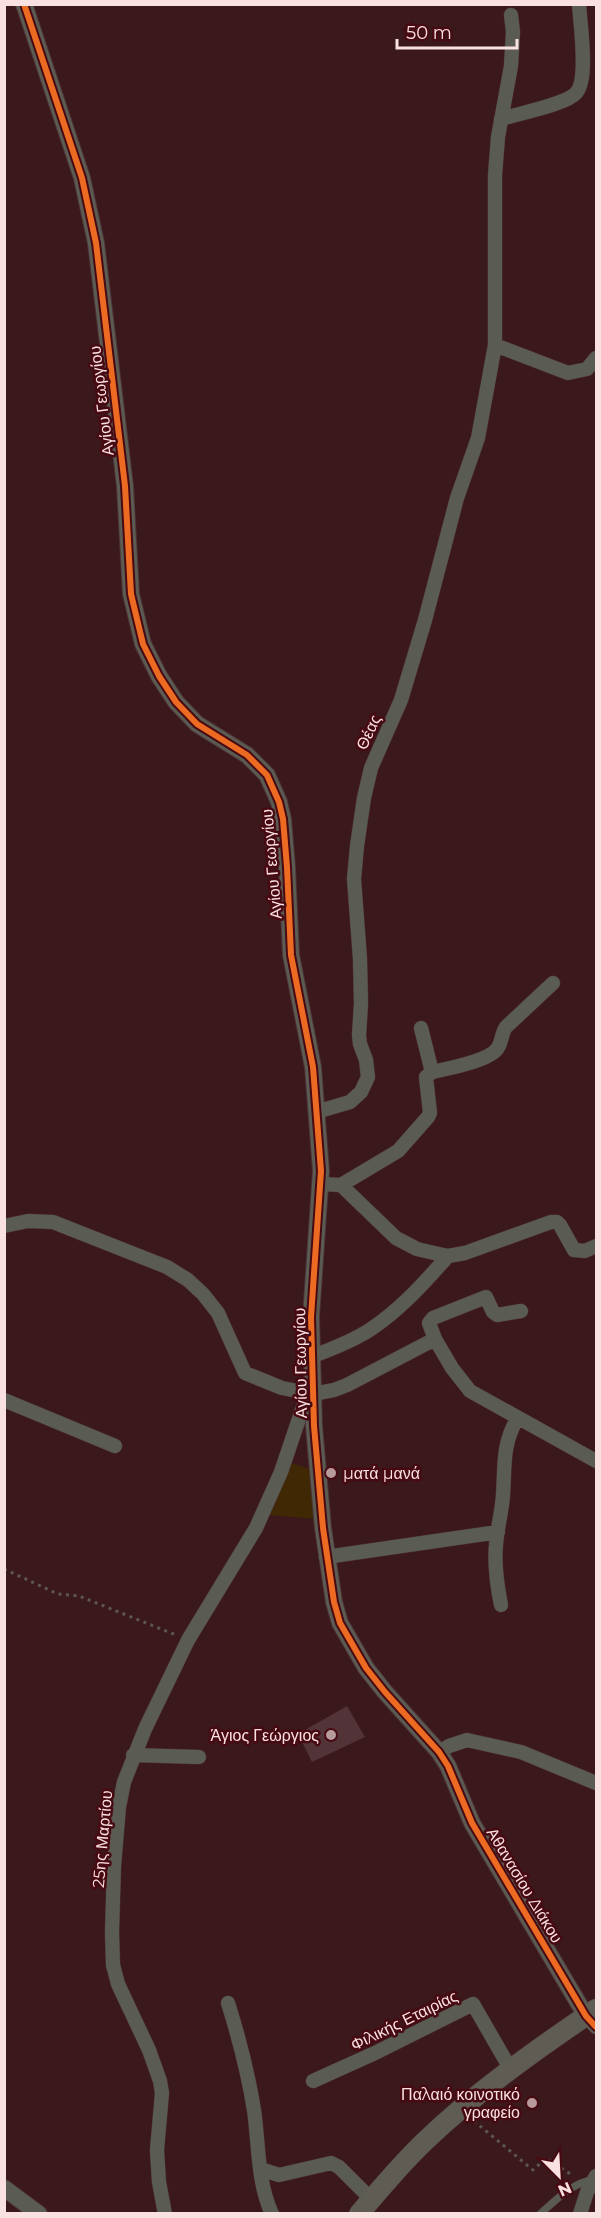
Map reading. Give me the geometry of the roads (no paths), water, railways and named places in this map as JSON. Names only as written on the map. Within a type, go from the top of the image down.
[{"type":"main road","points":[[365,2206],[410,2156],[460,2110],[511,2070],[593,2017]]},
{"type":"street","name":"Αγίου Γεωργίου","points":[[24,4],[82,178],[96,243],[124,475],[128,561],[136,620],[142,644],[176,702],[197,724],[255,761],[267,775],[277,795],[285,834],[291,955],[313,1067],[321,1185],[311,1317],[313,1394],[316,1463],[326,1557],[334,1602],[349,1642],[385,1692],[439,1752]]},
{"type":"street","points":[[501,119],[564,100],[576,94],[581,85],[582,70],[579,4]]},
{"type":"street","name":"Θέας","points":[[316,1112],[350,1102],[361,1092],[368,1077],[359,1035],[360,960],[354,879],[364,798],[371,768],[401,700],[457,498],[478,438],[495,345],[495,175],[501,119],[511,66],[513,32],[511,15]]},
{"type":"street","points":[[495,345],[568,373],[587,369],[597,358]]},
{"type":"street","points":[[321,1185],[340,1185],[398,1152],[430,1113],[426,1077],[432,1072],[488,1056],[497,1049],[506,1027],[553,983]]},
{"type":"street","points":[[421,1028],[432,1072]]},
{"type":"street","points":[[340,1185],[396,1238],[417,1249],[448,1256],[465,1253],[551,1222],[557,1222],[560,1225],[574,1250],[585,1251],[597,1246]]},
{"type":"street","points":[[4,1226],[28,1221],[53,1222],[167,1267],[188,1280],[218,1313],[245,1373],[282,1388],[313,1394],[334,1390],[435,1339]]},
{"type":"street","points":[[313,1356],[351,1340],[372,1328],[421,1286],[448,1256]]},
{"type":"street","points":[[521,1311],[497,1315],[493,1312],[486,1297],[433,1318],[429,1323],[435,1339],[452,1368],[470,1391],[597,1461]]},
{"type":"street","name":"25ης Μαρτίου","points":[[165,2214],[159,2182],[157,2150],[162,2093],[160,2081],[149,2049],[118,1984],[112,1954],[114,1866],[119,1807],[133,1755],[189,1640],[256,1528],[281,1472],[305,1401],[313,1394]]},
{"type":"street","points":[[4,1400],[115,1446]]},
{"type":"street","points":[[501,1605],[495,1573],[498,1532],[506,1447],[508,1436],[518,1419]]},
{"type":"street","points":[[326,1557],[498,1532]]},
{"type":"street","points":[[439,1752],[467,1740],[521,1752],[597,1783]]},
{"type":"street","name":"Αθανασίου Διάκου","points":[[439,1752],[448,1766],[472,1823],[593,2017]]},
{"type":"street","points":[[133,1755],[199,1757]]},
{"type":"street","points":[[228,2002],[238,2034],[252,2099],[262,2186],[272,2214]]},
{"type":"street","name":"Φιλικής Εταιρίας","points":[[313,2081],[473,2004],[511,2070]]},
{"type":"street","points":[[260,2169],[279,2175],[289,2175],[331,2163],[339,2167],[365,2206]]},
{"type":"street","points":[[580,2214],[591,2179]]},
{"type":"street","points":[[4,2188],[39,2214]]},
{"type":"lane","points":[[540,2214],[569,2188],[591,2179]]},
{"type":"place","name":"ματά μανά","points":[[331,1473]]},
{"type":"place","name":"Άγιος Γεώργιος","points":[[331,1735]]},
{"type":"place","name":"Παλαιό κοινοτικό γραφείο","points":[[532,2103]]}]
